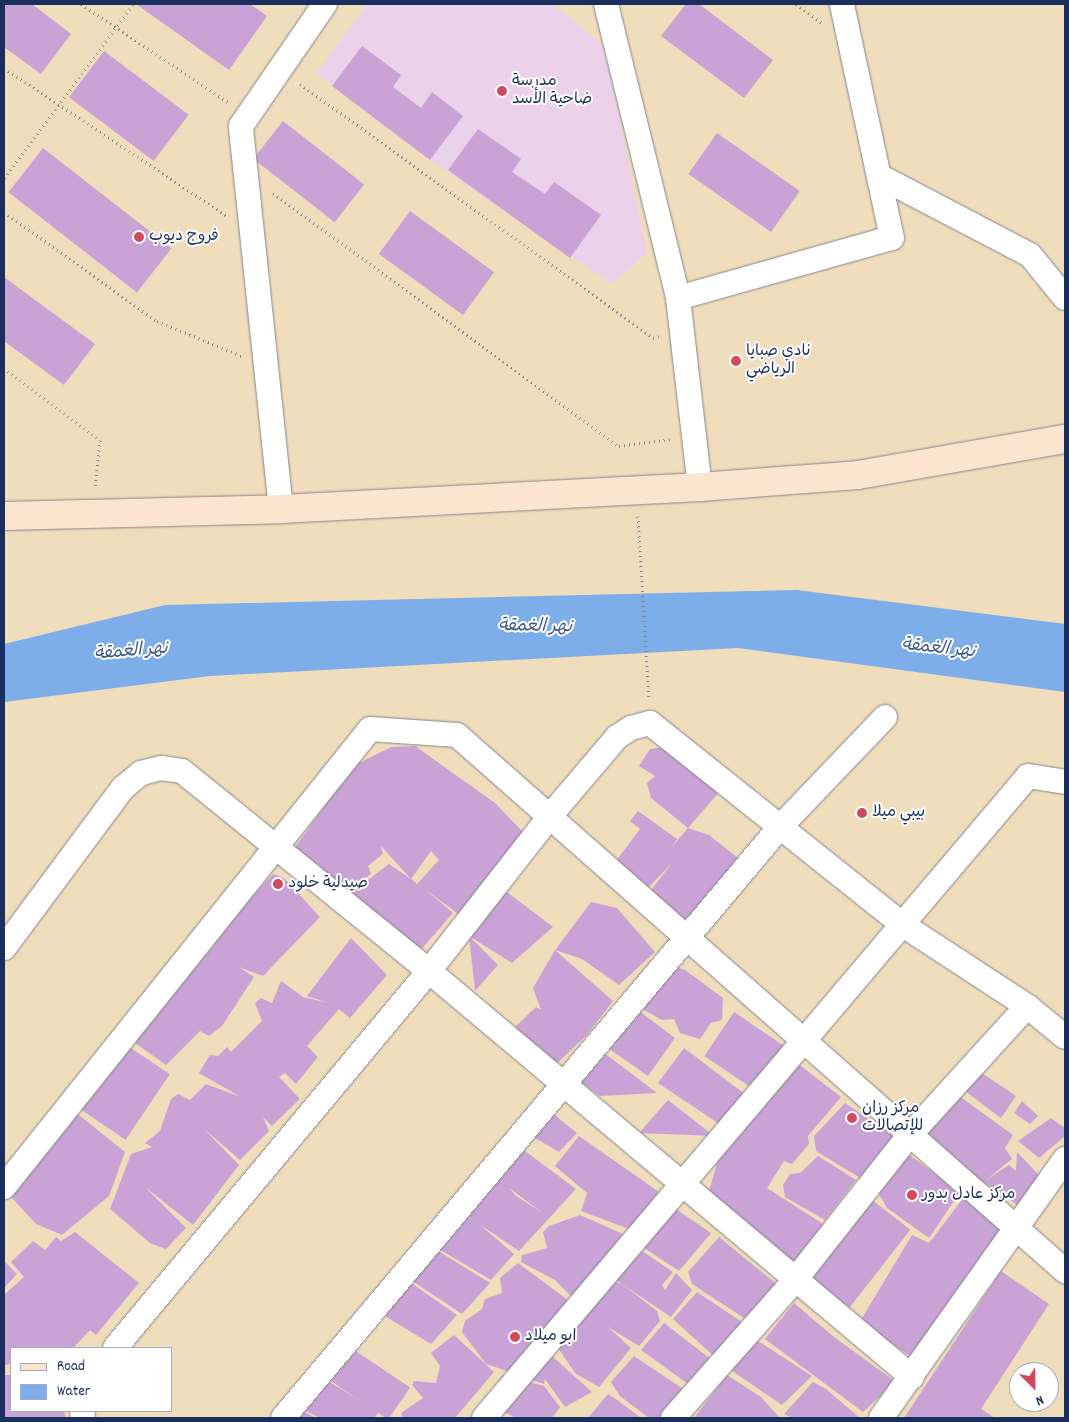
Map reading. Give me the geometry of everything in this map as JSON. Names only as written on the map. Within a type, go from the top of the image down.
[{"type":"street","points":[[281,509],[241,126],[325,4]]},
{"type":"street","points":[[606,4],[678,298],[700,487]]},
{"type":"street","points":[[678,298],[892,238],[842,4]]},
{"type":"street","points":[[879,176],[1030,255],[1065,298]]},
{"type":"street","points":[[4,516],[281,509],[700,487],[858,475],[1065,439]]},
{"type":"street","points":[[283,1418],[780,827],[885,717]]},
{"type":"street","points":[[116,1347],[429,971],[550,816],[618,737],[650,723],[903,925],[1028,1006],[1065,1037]]},
{"type":"street","points":[[4,1188],[273,846],[370,729],[457,735],[806,1040],[908,1137],[1065,1272]]},
{"type":"street","points":[[4,948],[123,788],[141,773],[161,768],[182,770],[273,846],[429,971],[562,1086],[912,1378]]},
{"type":"street","points":[[484,1418],[1028,776],[1065,782]]},
{"type":"street","points":[[673,1418],[795,1280],[908,1137],[1028,1006]]},
{"type":"street","points":[[881,1418],[912,1378],[1065,1159]]},
{"type":"path","points":[[81,4],[248,115]]},
{"type":"path","points":[[4,178],[133,4]]},
{"type":"path","points":[[4,68],[252,233]]},
{"type":"path","points":[[280,69],[653,338],[682,332]]},
{"type":"path","points":[[246,174],[618,446],[694,436]]},
{"type":"path","points":[[4,212],[157,321],[266,366]]},
{"type":"path","points":[[4,368],[100,440],[93,514]]},
{"type":"path","points":[[636,490],[650,723]]},
{"type":"shaded area","points":[[368,4],[553,4],[605,47],[647,253],[612,284],[430,160],[316,73]]},
{"type":"water","name":"نهر الغمقة","points":[[797,590],[1065,624],[1065,692],[738,648],[210,676],[4,702],[4,644],[165,605]]},
{"type":"building","points":[[4,4],[32,4],[71,34],[41,74],[4,47]]},
{"type":"building","points":[[136,4],[250,4],[267,16],[229,70]]},
{"type":"building","points":[[686,4],[699,4],[773,60],[744,98],[661,36]]},
{"type":"building","points":[[362,46],[401,75],[393,87],[421,108],[432,92],[463,116],[430,160],[332,86]]},
{"type":"building","points":[[104,51],[189,115],[154,161],[69,97]]},
{"type":"building","points":[[283,121],[364,184],[335,222],[253,159]]},
{"type":"building","points":[[478,129],[521,159],[512,172],[545,194],[554,182],[601,215],[570,258],[448,170]]},
{"type":"building","points":[[717,133],[800,191],[771,232],[688,174]]},
{"type":"building","points":[[43,148],[171,248],[137,292],[9,192]]},
{"type":"building","points":[[410,211],[494,272],[463,315],[379,254]]},
{"type":"building","points":[[4,277],[95,344],[64,385],[4,341]]},
{"type":"building","points":[[415,746],[495,803],[526,835],[461,916],[426,890],[453,913],[419,952],[347,896],[389,864],[411,879],[381,846],[383,854],[368,866],[371,874],[347,890],[293,850],[353,766],[391,747]],"holes":[[[431,851],[439,860],[417,884],[411,879]]]},
{"type":"building","points":[[668,746],[720,791],[688,828],[651,798],[647,783],[655,776],[639,766],[650,749]]},
{"type":"building","points":[[638,811],[677,839],[672,847],[688,828],[709,835],[743,862],[685,924],[648,894],[672,863],[648,888],[616,861],[640,829],[630,821]]},
{"type":"building","points":[[273,874],[284,878],[320,917],[263,976],[239,967],[254,977],[222,1026],[209,1036],[200,1031],[166,1065],[124,1035],[215,945],[213,938]]},
{"type":"building","points":[[503,889],[553,927],[512,963],[469,936]]},
{"type":"building","points":[[591,902],[617,908],[655,952],[619,985],[582,959],[555,950]]},
{"type":"building","points":[[469,936],[498,965],[475,991]]},
{"type":"building","points":[[351,938],[387,975],[350,1018],[339,1009],[307,1046],[318,1057],[296,1084],[285,1073],[279,1077],[300,1099],[272,1126],[263,1117],[269,1131],[240,1160],[204,1129],[239,1165],[193,1225],[145,1187],[186,1228],[166,1249],[150,1243],[110,1209],[131,1154],[152,1147],[145,1143],[160,1131],[171,1099],[178,1094],[190,1100],[206,1084],[241,1097],[199,1073],[210,1055],[218,1056],[227,1047],[231,1052],[262,1021],[255,1003],[261,998],[272,1003],[281,981],[303,997],[328,1003],[307,996]]},
{"type":"building","points":[[555,950],[613,1001],[587,1035],[554,1066],[512,1030],[536,1007],[541,1010],[533,988]]},
{"type":"building","points":[[662,962],[685,970],[723,998],[722,1020],[711,1023],[700,1039],[680,1033],[674,1019],[662,1020],[630,1002]]},
{"type":"building","points":[[638,1010],[675,1038],[648,1076],[595,1039]]},
{"type":"building","points":[[734,1012],[790,1050],[761,1094],[704,1056]]},
{"type":"building","points":[[125,1044],[170,1074],[126,1140],[81,1109]]},
{"type":"building","points":[[595,1046],[657,1093],[600,1096],[569,1074]]},
{"type":"building","points":[[684,1048],[750,1098],[724,1127],[658,1083]]},
{"type":"building","points":[[792,1059],[841,1097],[808,1136],[809,1144],[792,1164],[784,1161],[767,1188],[831,1229],[797,1267],[708,1195],[723,1142]]},
{"type":"building","points":[[979,1071],[1016,1096],[1001,1118],[961,1088]]},
{"type":"building","points":[[955,1093],[1013,1135],[1005,1148],[1012,1159],[986,1180],[1009,1165],[1016,1171],[1017,1152],[1040,1176],[1035,1188],[1028,1183],[1037,1192],[1022,1208],[959,1166],[922,1133]]},
{"type":"building","points":[[668,1100],[714,1136],[639,1133]]},
{"type":"building","points":[[1022,1101],[1038,1116],[1030,1124],[1014,1113]]},
{"type":"building","points":[[845,1103],[900,1140],[867,1182],[816,1151],[814,1136]]},
{"type":"building","points":[[546,1108],[577,1133],[559,1152],[525,1132]]},
{"type":"building","points":[[74,1111],[125,1152],[109,1196],[62,1235],[36,1224],[12,1198],[4,1196]]},
{"type":"building","points":[[1051,1118],[1065,1128],[1065,1136],[1039,1158],[1018,1141]]},
{"type":"building","points":[[579,1136],[659,1192],[629,1229],[581,1211],[587,1193],[555,1166]]},
{"type":"building","points":[[509,1139],[576,1189],[519,1251],[479,1224],[514,1254],[491,1280],[432,1245],[448,1211],[472,1219],[456,1208]],"holes":[[[509,1188],[543,1213],[516,1196]]]},
{"type":"building","points":[[904,1151],[960,1192],[929,1238],[887,1208],[875,1187]]},
{"type":"building","points":[[818,1156],[856,1180],[825,1220],[785,1197],[783,1185],[790,1174],[800,1173]]},
{"type":"building","points":[[867,1196],[910,1230],[846,1313],[802,1279]]},
{"type":"building","points":[[964,1197],[1009,1232],[915,1359],[859,1323],[912,1235],[929,1243]]},
{"type":"building","points":[[664,1201],[711,1233],[679,1271],[632,1240]]},
{"type":"building","points":[[580,1215],[623,1234],[573,1298],[555,1280],[521,1262],[522,1255],[547,1248],[543,1232],[549,1226]]},
{"type":"building","points":[[75,1232],[139,1283],[96,1335],[90,1330],[74,1347],[10,1347],[10,1363],[4,1366],[4,1295],[24,1277],[11,1262],[33,1241],[45,1250],[56,1237],[61,1241]]},
{"type":"building","points":[[719,1237],[791,1296],[750,1322],[692,1284],[688,1272]]},
{"type":"building","points":[[632,1244],[673,1272],[662,1285],[665,1290],[676,1273],[692,1290],[671,1317],[613,1278]]},
{"type":"building","points":[[430,1246],[490,1283],[462,1314],[405,1276]]},
{"type":"building","points":[[4,1261],[17,1274],[4,1288]]},
{"type":"building","points":[[518,1263],[568,1300],[510,1372],[486,1364],[462,1332],[465,1321],[482,1309],[485,1299],[502,1293],[500,1278]]},
{"type":"building","points":[[1001,1271],[1049,1304],[1011,1362],[1009,1362],[1009,1366],[981,1409],[995,1418],[904,1418]]},
{"type":"building","points":[[404,1278],[457,1315],[431,1344],[375,1310]]},
{"type":"building","points":[[607,1279],[622,1284],[657,1311],[660,1321],[639,1346],[577,1308]]},
{"type":"building","points":[[697,1292],[748,1326],[717,1359],[673,1319]]},
{"type":"building","points":[[794,1303],[834,1337],[896,1382],[863,1412],[765,1339]]},
{"type":"building","points":[[578,1311],[598,1318],[631,1348],[599,1387],[575,1373],[556,1345]]},
{"type":"building","points":[[664,1323],[712,1360],[688,1384],[641,1350]]},
{"type":"building","points":[[454,1335],[494,1372],[455,1418],[403,1418],[401,1413],[423,1398],[412,1385],[414,1381],[436,1383],[440,1366],[431,1353]]},
{"type":"building","points":[[755,1339],[812,1376],[782,1405],[728,1368]]},
{"type":"building","points":[[347,1345],[410,1387],[389,1418],[385,1418],[325,1377]]},
{"type":"building","points":[[544,1349],[592,1392],[565,1407],[545,1379],[544,1384],[525,1378]]},
{"type":"building","points":[[634,1356],[689,1393],[666,1418],[649,1418],[620,1396],[611,1382]]},
{"type":"building","points":[[4,1375],[10,1375],[10,1412],[64,1412],[66,1418],[4,1418]]},
{"type":"building","points":[[503,1375],[544,1386],[560,1407],[552,1418],[516,1418],[485,1402]]},
{"type":"building","points":[[727,1375],[761,1397],[779,1417],[694,1418]]},
{"type":"building","points":[[323,1378],[379,1412],[374,1418],[320,1418],[299,1407]]},
{"type":"building","points":[[813,1382],[826,1389],[860,1418],[793,1418],[784,1414]]},
{"type":"building","points":[[608,1394],[616,1399],[641,1418],[588,1418]]},
{"type":"building","points":[[297,1408],[316,1418],[287,1418]]},
{"type":"place","name":"مدرسة ضاحية الأسد","points":[[502,91]]},
{"type":"place","name":"فروج ديوب","points":[[139,237]]},
{"type":"place","name":"نادي صبايا الرياضي","points":[[736,361]]},
{"type":"place","name":"بيبي ميلا","points":[[862,813]]},
{"type":"place","name":"صيدلية خلود","points":[[278,884]]},
{"type":"place","name":"مركز رزان للإتصالات","points":[[852,1118]]},
{"type":"place","name":"مركز عادل بدور","points":[[912,1195]]},
{"type":"place","name":"ابو ميلاد","points":[[515,1337]]}]
